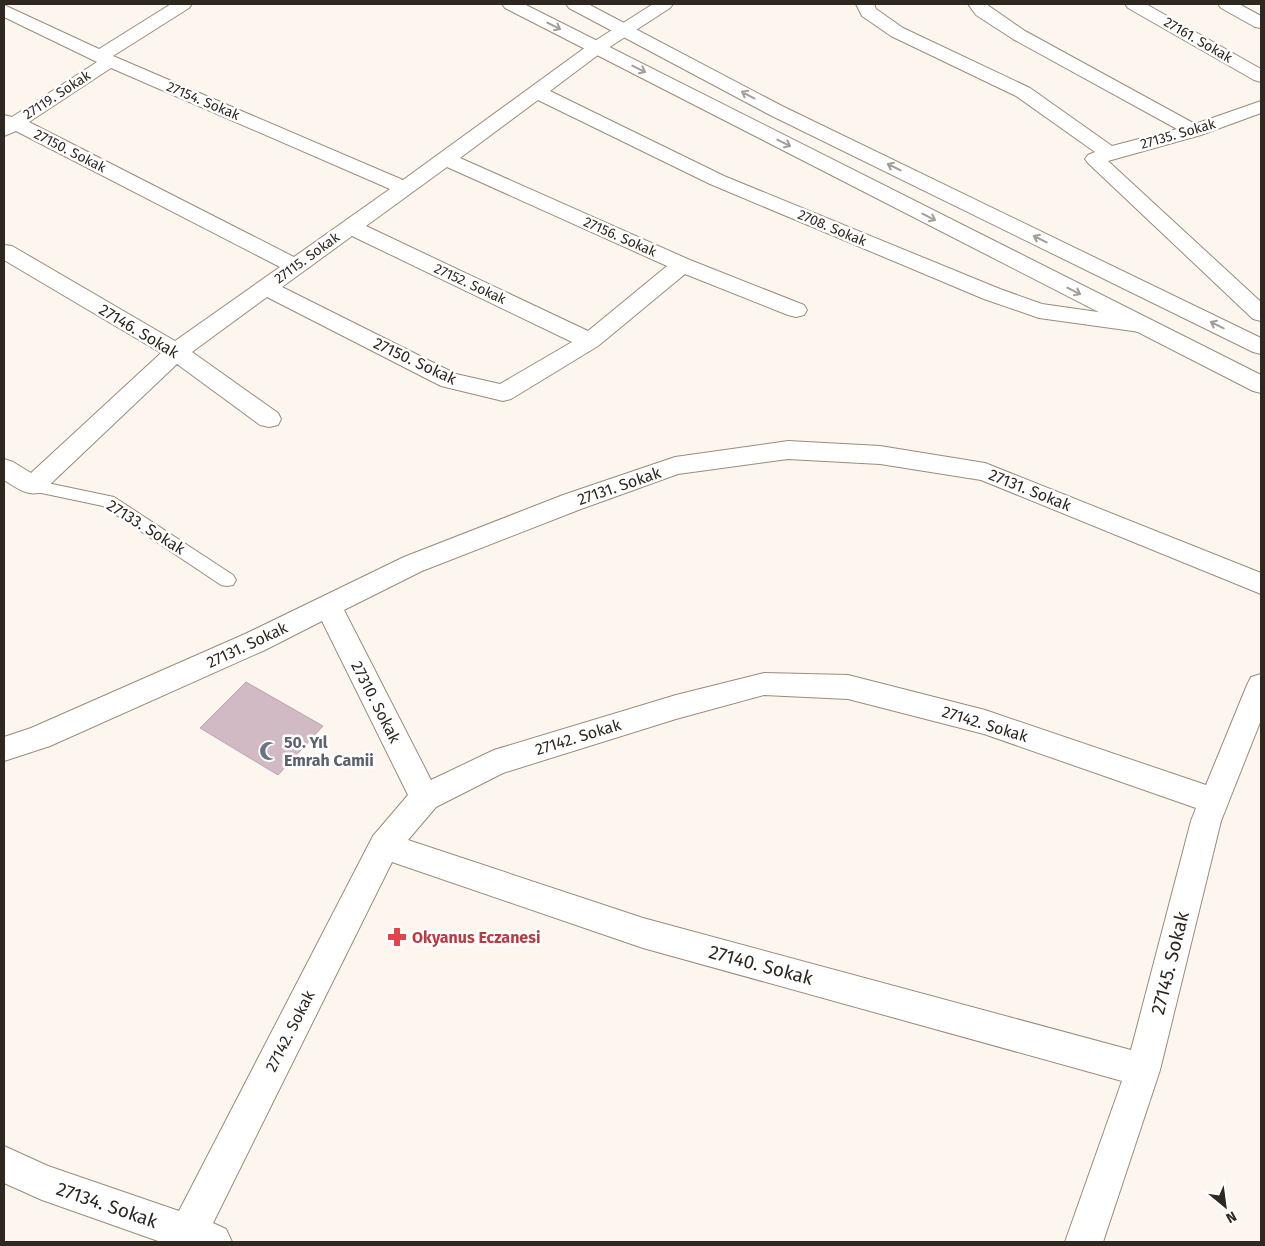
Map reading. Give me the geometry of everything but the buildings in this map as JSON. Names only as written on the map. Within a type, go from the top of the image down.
[{"type":"street","name":"27119. Sokak","points":[[8,125],[182,4]]},
{"type":"street","points":[[511,4],[1261,385]]},
{"type":"street","points":[[575,4],[784,114],[1261,347]]},
{"type":"street","name":"27115. Sokak","points":[[33,486],[176,352],[267,288],[596,48],[664,4]]},
{"type":"street","points":[[865,4],[868,12],[897,32],[1023,92],[1102,156],[1261,314]]},
{"type":"street","points":[[977,4],[982,11],[1019,35],[1194,131]]},
{"type":"street","name":"27161. Sokak","points":[[1134,4],[1261,76]]},
{"type":"street","points":[[1227,4],[1261,23]]},
{"type":"street","name":"27154. Sokak","points":[[4,10],[105,58],[405,188]]},
{"type":"street","name":"2708. Sokak","points":[[536,92],[717,180],[992,294],[1040,311],[1140,325]]},
{"type":"street","name":"27135. Sokak","points":[[1102,156],[1194,131],[1261,107]]},
{"type":"street","name":"27150. Sokak","points":[[8,125],[296,266]]},
{"type":"street","name":"27156. Sokak","points":[[446,158],[682,265],[796,310]]},
{"type":"street","name":"27152. Sokak","points":[[351,227],[590,341]]},
{"type":"street","name":"27146. Sokak","points":[[4,251],[176,352],[269,419]]},
{"type":"street","name":"27150. Sokak","points":[[267,288],[448,380],[503,393],[590,341],[682,265]]},
{"type":"street","name":"27131. Sokak","points":[[4,749],[58,729],[255,642],[413,564],[572,502],[675,466],[788,450],[880,455],[985,472],[1261,584]]},
{"type":"street","name":"27133. Sokak","points":[[4,468],[33,486]]},
{"type":"street","name":"27310. Sokak","points":[[328,606],[425,798]]},
{"type":"street","name":"27142. Sokak","points":[[200,1238],[384,846],[425,798],[494,763],[676,707],[764,684],[848,687],[985,722],[1215,801]]},
{"type":"street","name":"27145. Sokak","points":[[1084,1242],[1143,1070],[1206,821],[1215,801],[1251,742],[1261,685]]},
{"type":"street","name":"27140. Sokak","points":[[384,846],[643,933],[1143,1070]]},
{"type":"street","name":"27134. Sokak","points":[[4,1164],[42,1182],[200,1238]]},
{"type":"lane","name":"27133. Sokak","points":[[33,486],[108,501],[227,580]]},
{"type":"place","name":"50. Yıl Emrah Camii","points":[[269,751]]},
{"type":"place","name":"Okyanus Eczanesi","points":[[397,937]]}]
